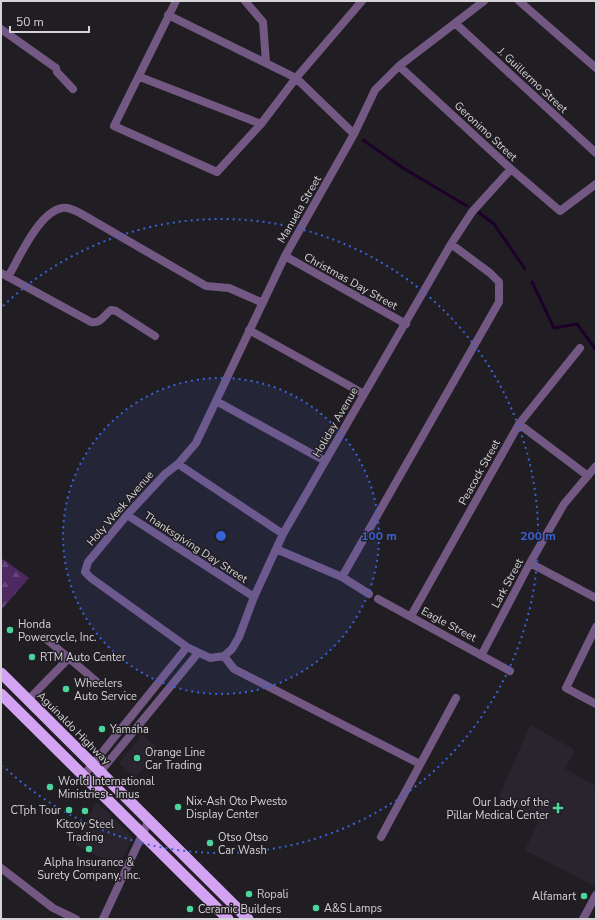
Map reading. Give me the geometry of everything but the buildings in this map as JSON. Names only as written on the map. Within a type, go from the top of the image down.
[{"type":"highway","name":"Aguinaldo Highway","points":[[1,673],[248,919]]},
{"type":"highway","points":[[1,694],[228,919]]},
{"type":"street","points":[[176,1],[168,15],[140,77],[114,126],[218,172],[261,124],[296,78],[358,3]]},
{"type":"street","points":[[245,1],[263,22],[266,62]]},
{"type":"street","name":"Manuela Street","points":[[178,464],[196,443],[285,256],[354,134],[375,90],[399,66],[484,1]]},
{"type":"street","points":[[519,1],[596,68]]},
{"type":"street","points":[[168,15],[296,78],[354,134]]},
{"type":"street","name":"J. Guillermo Street","points":[[456,23],[596,153]]},
{"type":"street","points":[[1,29],[56,68],[57,72],[73,89]]},
{"type":"street","name":"Geronimo Street","points":[[399,66],[511,169],[560,211],[596,184]]},
{"type":"street","points":[[140,77],[261,124]]},
{"type":"street","name":"Holiday Avenue","points":[[224,656],[232,649],[239,637],[254,597],[283,534],[451,244],[472,212],[511,169]]},
{"type":"street","points":[[156,336],[116,311],[111,310],[96,323],[91,322],[5,275],[42,223],[51,213],[64,208],[80,213],[206,286],[229,288],[263,302]]},
{"type":"street","points":[[342,577],[499,302],[499,282],[490,273],[451,244]]},
{"type":"street","name":"Christmas Day Street","points":[[285,256],[406,324]]},
{"type":"street","points":[[249,330],[364,394]]},
{"type":"street","name":"Peacock Street","points":[[411,616],[519,424],[580,348]]},
{"type":"street","points":[[216,401],[325,461]]},
{"type":"street","points":[[519,424],[588,476]]},
{"type":"street","points":[[178,464],[283,534]]},
{"type":"street","name":"Holy Week Avenue","points":[[178,464],[165,474],[127,515],[88,562],[85,572],[91,578],[186,647]]},
{"type":"street","name":"Lark Street","points":[[482,654],[530,563],[564,504],[596,466]]},
{"type":"street","name":"Thanksgiving Day Street","points":[[127,515],[254,597]]},
{"type":"street","points":[[276,549],[342,577],[369,594]]},
{"type":"street","points":[[530,563],[596,598]]},
{"type":"street","name":"Eagle Street","points":[[378,599],[482,654],[510,671]]},
{"type":"street","points":[[596,627],[566,688],[596,704]]},
{"type":"street","points":[[45,638],[96,681]]},
{"type":"street","points":[[97,768],[186,647],[210,658],[224,656],[234,669],[420,764]]},
{"type":"street","points":[[87,779],[198,653]]},
{"type":"street","points":[[28,700],[69,658]]},
{"type":"street","points":[[381,836],[456,698]]},
{"type":"street","points":[[103,919],[149,820]]},
{"type":"street","points":[[1,868],[54,908],[76,919]]},
{"type":"street","points":[[583,919],[596,895]]},
{"type":"shaded area","name":"Our Lady of the Pillar Medical Center","points":[[530,725],[575,750],[565,769],[596,786],[596,883],[594,886],[525,850],[540,819],[499,797]]},
{"type":"shaded area","name":"Orange Line Car Trading","points":[[142,734],[154,745],[156,754],[135,778],[119,763]]},
{"type":"shaded area","points":[[96,802],[133,837],[119,866],[75,845]]},
{"type":"green space","points":[[3,559],[29,578],[1,610],[1,561]]},
{"type":"waterway","points":[[363,140],[403,168],[467,206]]},
{"type":"waterway","points":[[478,212],[494,224],[525,269]]},
{"type":"waterway","points":[[532,282],[554,328],[577,324],[596,350]]},
{"type":"place","name":"Honda Powercycle, Inc.","points":[[10,630]]},
{"type":"place","name":"RTM Auto Center","points":[[32,657]]},
{"type":"place","name":"Wheelers Auto Service","points":[[66,689]]},
{"type":"place","name":"Yamaha","points":[[102,729]]},
{"type":"place","name":"Orange Line Car Trading","points":[[137,758]]},
{"type":"place","name":"World International Ministries - Imus","points":[[50,787]]},
{"type":"place","name":"Nix-Ash Oto Pwesto Display Center","points":[[178,807]]},
{"type":"place","name":"Our Lady of the Pillar Medical Center","points":[[558,808]]},
{"type":"place","name":"CTph Tour","points":[[69,810]]},
{"type":"place","name":"Kitcoy Steel Trading","points":[[85,811]]},
{"type":"place","name":"Otso Otso Car Wash","points":[[210,843]]},
{"type":"place","name":"Alpha Insurance & Surety Company, Inc.","points":[[89,849]]},
{"type":"place","name":"Ropali","points":[[249,894]]},
{"type":"place","name":"Alfamart","points":[[584,896]]},
{"type":"place","name":"A&S Lamps","points":[[316,908]]},
{"type":"place","name":"Ceramic Builders","points":[[190,909]]}]
